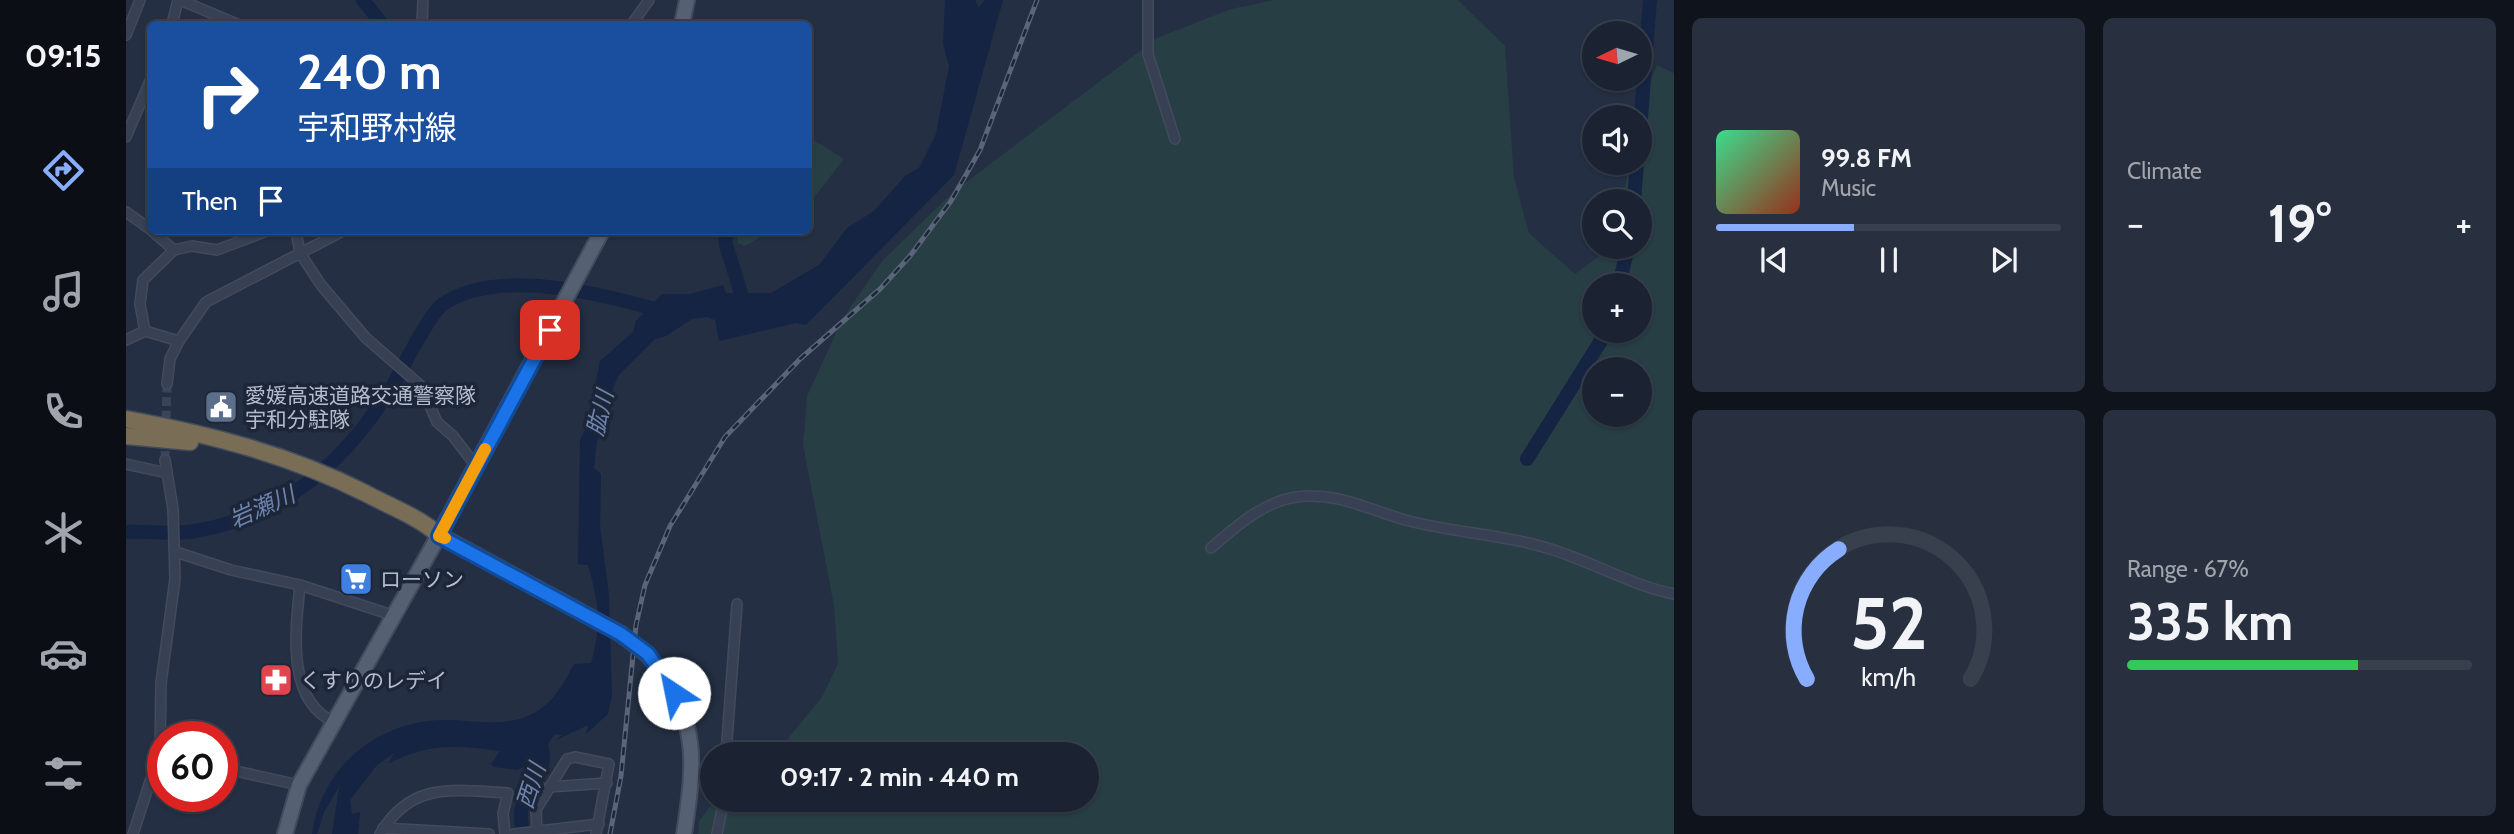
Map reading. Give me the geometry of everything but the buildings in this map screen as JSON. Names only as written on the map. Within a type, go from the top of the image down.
[{"type":"highway","points":[[128,421],[188,442]]},
{"type":"highway","points":[[128,421],[270,455],[343,485],[439,536]]},
{"type":"highway","points":[[126,436],[188,442],[270,455]]},
{"type":"main road","points":[[683,21],[687,0]]},
{"type":"main road","points":[[285,834],[299,785],[439,536],[600,235]]},
{"type":"main road","points":[[439,536],[621,634],[648,654],[677,697],[690,734],[692,780],[684,834]]},
{"type":"street","points":[[126,35],[140,0]]},
{"type":"street","points":[[173,21],[179,0],[230,21]]},
{"type":"street","points":[[422,21],[424,0]]},
{"type":"street","points":[[634,21],[649,0]]},
{"type":"street","points":[[1148,0],[1148,54],[1175,139]]},
{"type":"street","points":[[126,137],[147,88]]},
{"type":"street","points":[[126,212],[147,227]]},
{"type":"street","points":[[157,235],[174,250]]},
{"type":"street","points":[[145,331],[139,304],[143,280],[174,250],[192,246],[217,250],[256,235]]},
{"type":"street","points":[[297,235],[300,253],[321,285],[387,359],[418,383],[437,422],[453,436],[476,466]]},
{"type":"street","points":[[167,384],[170,359],[206,302],[334,235]]},
{"type":"street","points":[[126,340],[145,331],[179,341]]},
{"type":"street","points":[[161,721],[161,683],[176,548],[165,460]]},
{"type":"street","points":[[126,464],[167,473]]},
{"type":"street","points":[[1211,548],[1257,512],[1277,502],[1296,497],[1321,496],[1345,499],[1406,520],[1451,531],[1521,541],[1565,554],[1616,577],[1674,594]]},
{"type":"street","points":[[176,548],[231,570],[300,585],[385,610],[395,616]]},
{"type":"street","points":[[300,585],[294,656],[312,702],[323,717],[334,722]]},
{"type":"street","points":[[727,742],[737,604]]},
{"type":"street","points":[[515,834],[533,833],[598,829],[609,764],[575,757],[567,759],[536,810],[533,833]]},
{"type":"street","points":[[238,772],[299,785]]},
{"type":"street","points":[[549,786],[607,783]]},
{"type":"street","points":[[381,831],[399,806],[440,789],[508,793],[503,813],[505,834]]},
{"type":"street","points":[[133,834],[147,792]]},
{"type":"street","points":[[717,834],[722,812]]},
{"type":"street","points":[[381,831],[489,834]]},
{"type":"green space","points":[[1274,0],[1458,0],[1505,46],[1514,178],[1529,233],[1575,274],[1595,259],[1652,259],[1652,189],[1625,189],[1627,175],[1652,175],[1652,105],[1640,105],[1646,91],[1652,91],[1652,77],[1657,65],[1674,73],[1674,834],[698,834],[699,821],[706,812],[1099,812],[1099,742],[785,742],[822,697],[838,664],[834,606],[803,445],[807,396],[843,318],[882,261],[952,193],[1157,38],[1231,9]]},
{"type":"green space","points":[[812,139],[844,159],[812,200]]},
{"type":"green space","points":[[737,235],[764,235],[745,246],[738,243]]},
{"type":"water","name":"肱川","points":[[945,0],[975,0],[979,7],[985,0],[1003,0],[954,175],[806,325],[796,323],[719,341],[715,320],[707,317],[692,319],[666,336],[655,339],[619,375],[613,388],[605,431],[597,440],[594,468],[601,474],[600,526],[609,595],[612,697],[608,714],[586,734],[588,725],[554,741],[562,735],[555,734],[545,748],[544,758],[517,770],[494,767],[491,764],[500,751],[443,747],[416,752],[388,764],[394,753],[377,765],[350,800],[352,814],[360,812],[358,834],[332,834],[339,787],[324,812],[317,834],[312,834],[317,811],[339,770],[373,740],[416,723],[440,720],[500,722],[523,718],[534,713],[553,697],[574,664],[591,663],[597,637],[598,614],[588,565],[578,564],[580,440],[586,428],[600,361],[633,332],[636,321],[662,294],[690,294],[723,285],[726,293],[771,293],[819,265],[847,228],[874,211],[905,176],[919,168],[936,134],[949,66],[943,44]]},
{"type":"waterway","points":[[363,0],[380,21]]},
{"type":"waterway","points":[[1642,105],[1650,0]]},
{"type":"waterway","points":[[1635,189],[1636,175]]},
{"type":"waterway","points":[[725,235],[745,306]]},
{"type":"waterway","points":[[1622,273],[1625,259]]},
{"type":"waterway","name":"岩瀬川","points":[[126,532],[187,532],[227,524],[257,513],[310,481],[355,438],[375,412],[437,310],[443,304],[466,293],[493,287],[553,287],[613,298],[666,312]]},
{"type":"waterway","points":[[1527,459],[1600,343]]},
{"type":"waterway","name":"西川","points":[[523,834],[521,811],[542,765],[541,742]]},
{"type":"tunnel","points":[[165,460],[167,384]]},
{"type":"railway","points":[[610,834],[621,776],[636,625],[645,585],[670,526],[725,437],[800,359],[880,289],[910,256],[951,201],[980,150],[1037,0]]},
{"type":"slow traffic","points":[[445,538],[439,536],[485,449]]},
{"type":"place","name":"愛媛高速道路交通警察隊 宇和分駐隊","points":[[221,407]]},
{"type":"place","name":"ローソン","points":[[356,579]]},
{"type":"place","name":"くすりのレデイ","points":[[276,680]]},
{"type":"route","points":[[550,330],[439,536],[621,634],[648,654],[674,693]]}]
